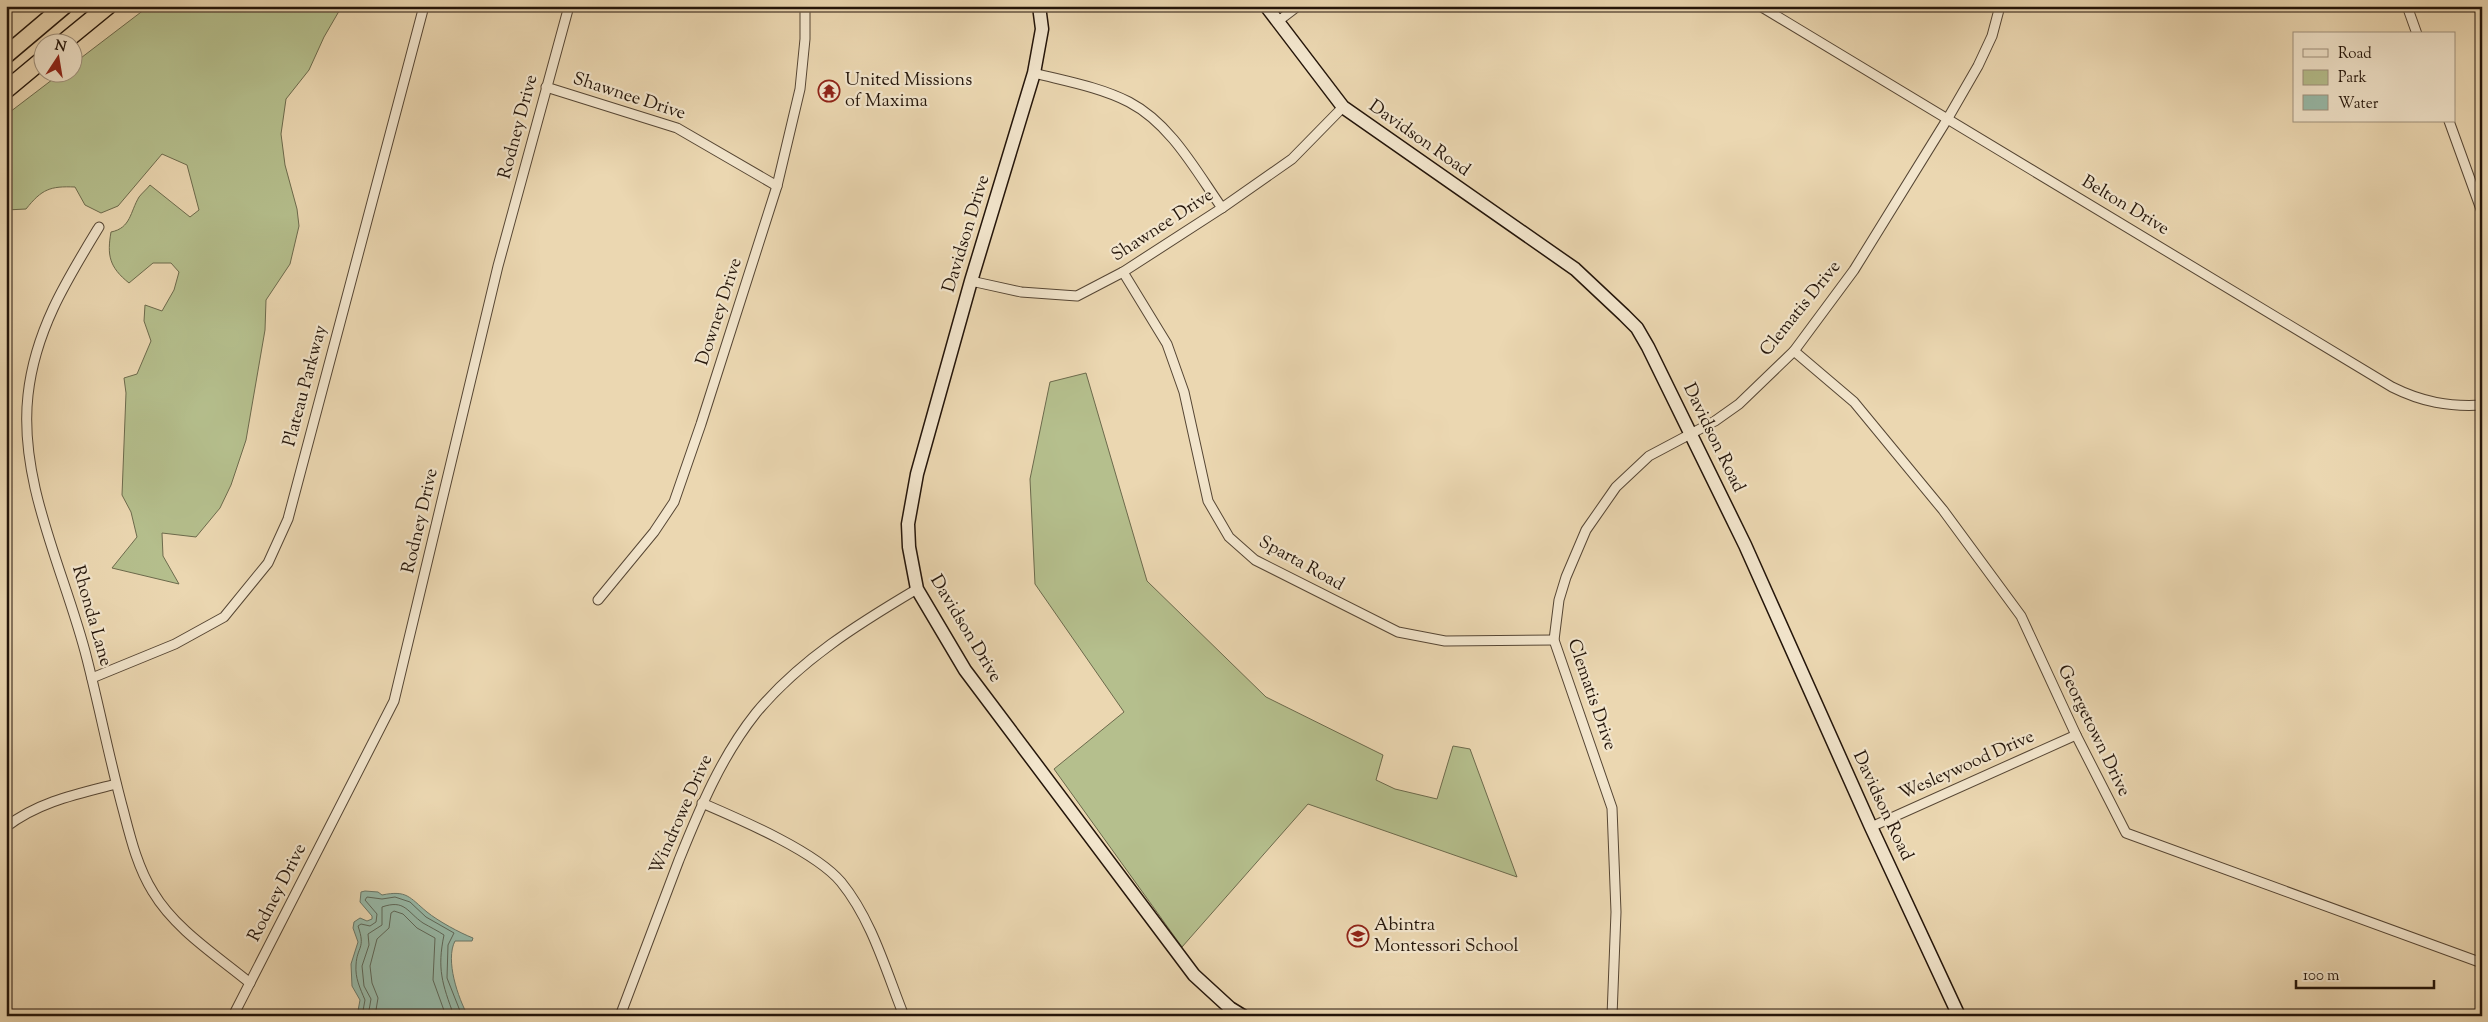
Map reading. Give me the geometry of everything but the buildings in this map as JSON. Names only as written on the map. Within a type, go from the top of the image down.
[{"type":"highway","points":[[6,54],[64,6]]},
{"type":"highway","points":[[76,32],[108,6]]},
{"type":"highway","points":[[6,90],[32,68]]},
{"type":"street","name":"Plateau Parkway","points":[[92,678],[175,644],[224,617],[268,562],[288,519],[424,6]]},
{"type":"street","name":"Rodney Drive","points":[[233,1016],[394,701],[498,266],[569,6]]},
{"type":"street","name":"Downey Drive","points":[[598,600],[654,532],[674,502],[777,186],[800,89],[805,6]]},
{"type":"street","name":"Davidson Drive","points":[[1039,6],[1042,29],[1034,73],[971,281],[916,474],[908,524],[909,547],[917,589],[965,670],[1194,975],[1230,1008],[1243,1016]]},
{"type":"street","name":"Davidson Road","points":[[1266,6],[1343,107],[1408,154],[1541,244],[1603,293],[1637,328],[1746,545],[1871,827],[1959,1016]]},
{"type":"street","points":[[1277,22],[1298,6]]},
{"type":"street","name":"Belton Drive","points":[[1760,6],[2392,387],[2411,397],[2438,404],[2459,407],[2482,405]]},
{"type":"street","name":"Clematis Drive","points":[[1612,1016],[1616,912],[1612,808],[1554,640],[1560,600],[1566,577],[1584,535],[1597,512],[1616,487],[1649,456],[1715,422],[1739,404],[1794,351],[1854,270],[1948,118],[1978,66],[1992,36],[2000,6]]},
{"type":"street","points":[[2406,6],[2416,32]]},
{"type":"street","points":[[1034,73],[1129,102],[1154,120],[1174,140],[1222,208]]},
{"type":"street","name":"Shawnee Drive","points":[[546,87],[677,128],[777,186]]},
{"type":"street","name":"Shawnee Drive","points":[[971,281],[1020,292],[1077,296],[1123,272],[1222,208],[1292,158],[1343,107]]},
{"type":"street","points":[[2449,122],[2482,212]]},
{"type":"street","name":"Rhonda Lane","points":[[99,227],[50,311],[38,345],[30,380],[27,411],[28,447],[33,481],[73,607],[92,678],[116,784],[137,859],[157,899],[175,921],[250,983]]},
{"type":"street","name":"Sparta Road","points":[[1123,272],[1168,344],[1184,392],[1208,501],[1229,537],[1256,560],[1398,632],[1445,641],[1554,640]]},
{"type":"street","name":"Georgetown Drive","points":[[1794,351],[1854,402],[1948,517],[2021,616],[2076,735],[2126,834],[2482,963]]},
{"type":"street","name":"Windrowe Drive","points":[[620,1016],[702,803],[726,755],[756,713],[793,674],[852,628],[917,589]]},
{"type":"street","name":"Wesleywood Drive","points":[[1871,827],[2076,735]]},
{"type":"street","points":[[6,827],[38,808],[73,795],[116,784]]},
{"type":"street","points":[[702,803],[750,824],[792,847],[827,869],[840,881],[866,920],[904,1016]]},
{"type":"green space","points":[[149,6],[342,6],[324,37],[309,70],[286,99],[281,134],[285,165],[297,209],[299,226],[290,264],[266,300],[265,330],[246,440],[231,485],[220,508],[196,537],[162,533],[163,556],[179,584],[112,568],[137,537],[131,512],[122,495],[126,393],[124,378],[137,374],[151,341],[144,321],[145,305],[162,311],[174,290],[179,272],[171,263],[153,263],[129,283],[113,266],[109,247],[111,232],[123,227],[129,219],[139,197],[150,185],[190,217],[199,210],[187,165],[162,154],[118,206],[101,213],[85,205],[75,187],[59,187],[47,190],[37,197],[26,209],[6,210],[6,115],[49,82],[82,82],[82,57]]},
{"type":"green space","points":[[1086,373],[1147,581],[1266,697],[1383,755],[1376,780],[1395,789],[1437,799],[1453,746],[1470,749],[1517,877],[1308,804],[1182,947],[1054,769],[1124,712],[1035,584],[1030,479],[1050,382]]},
{"type":"water","points":[[361,892],[378,892],[382,895],[397,893],[407,896],[437,919],[473,938],[472,941],[455,941],[451,958],[454,979],[468,1016],[357,1016],[360,1000],[352,986],[351,964],[358,942],[353,928],[354,922],[360,918],[367,921],[372,919],[372,916],[360,902]]},
{"type":"place","name":"United Missions of Maxima","points":[[829,91]]},
{"type":"place","name":"Abintra Montessori School","points":[[1358,936]]}]
